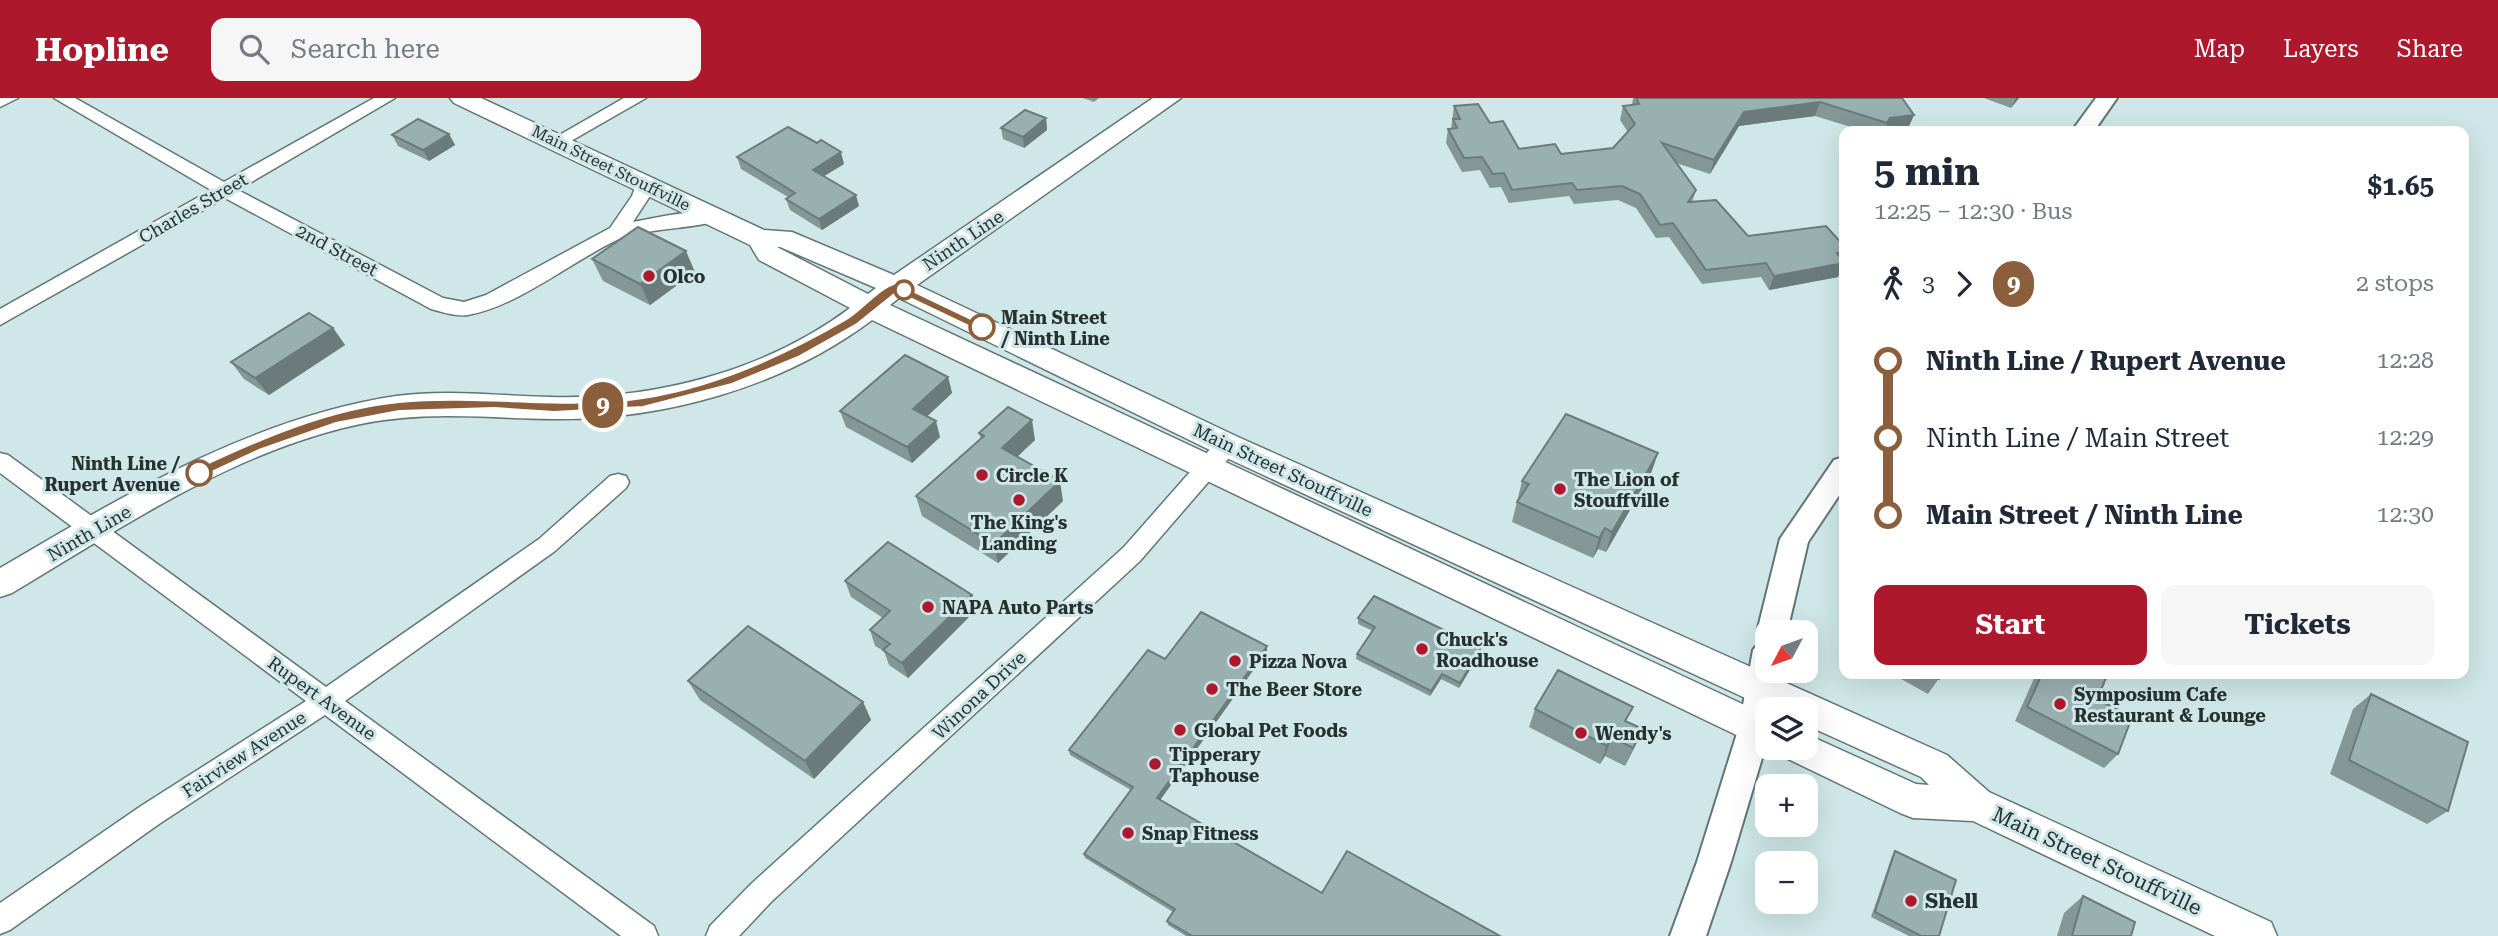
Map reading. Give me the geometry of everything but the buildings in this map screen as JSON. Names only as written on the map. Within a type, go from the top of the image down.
[{"type":"main road","name":"Main Street Stouffville","points":[[462,98],[558,141],[760,239],[783,238],[896,286],[1217,456],[1755,727]]},
{"type":"main road","name":"Ninth Line","points":[[0,584],[173,486],[254,447],[335,418],[399,406],[494,403],[554,408],[643,402],[732,380],[794,354],[852,321],[896,286],[1169,98]]},
{"type":"main road","name":"Main Street Stouffville","points":[[760,239],[768,254],[869,307],[1781,697]]},
{"type":"main road","name":"Main Street Stouffville","points":[[1818,714],[1934,765],[1976,804],[2257,936]]},
{"type":"main road","name":"Main Street Stouffville","points":[[1818,756],[1913,801],[1976,804]]},
{"type":"street","points":[[0,102],[9,98]]},
{"type":"street","name":"2nd Street","points":[[63,98],[224,190],[438,304],[465,309],[493,300],[617,232],[661,222],[715,217]]},
{"type":"street","name":"Charles Street","points":[[0,318],[386,98]]},
{"type":"street","points":[[558,141],[637,98]]},
{"type":"street","points":[[2087,126],[2107,98]]},
{"type":"street","name":"2nd Street","points":[[617,232],[637,204],[644,183]]},
{"type":"street","name":"Winona Drive","points":[[720,936],[761,893],[1132,554],[1217,456]]},
{"type":"street","name":"Rupert Avenue","points":[[0,461],[644,936]]},
{"type":"street","points":[[1775,620],[1794,539],[1839,474]]},
{"type":"street","name":"Fairview Avenue","points":[[0,920],[150,815],[326,701],[547,545],[618,482]]},
{"type":"street","points":[[1760,697],[1761,683]]},
{"type":"street","points":[[1688,936],[1755,747]]},
{"type":"bus line","name":"9","points":[[199,473],[254,447],[335,418],[399,406],[494,403],[554,408],[643,402],[732,380],[794,354],[852,321],[896,286],[982,327]]},
{"type":"place","name":"Olco","points":[[649,276]]},
{"type":"place","name":"Main Street / Ninth Line","points":[[982,327]]},
{"type":"place","name":"Ninth Line / Rupert Avenue","points":[[199,473]]},
{"type":"place","name":"Circle K","points":[[982,475]]},
{"type":"place","name":"The Lion of Stouffville","points":[[1560,489]]},
{"type":"place","name":"The King's Landing","points":[[1019,500]]},
{"type":"place","name":"NAPA Auto Parts","points":[[928,607]]},
{"type":"place","name":"Chuck's Roadhouse","points":[[1422,649]]},
{"type":"place","name":"Pizza Nova","points":[[1235,661]]},
{"type":"place","name":"The Beer Store","points":[[1212,689]]},
{"type":"place","name":"Symposium Cafe Restaurant & Lounge","points":[[2060,704]]},
{"type":"place","name":"Global Pet Foods","points":[[1180,730]]},
{"type":"place","name":"Wendy's","points":[[1581,733]]},
{"type":"place","name":"Tipperary Taphouse","points":[[1155,764]]},
{"type":"place","name":"Snap Fitness","points":[[1128,833]]},
{"type":"place","name":"Shell","points":[[1911,901]]}]
